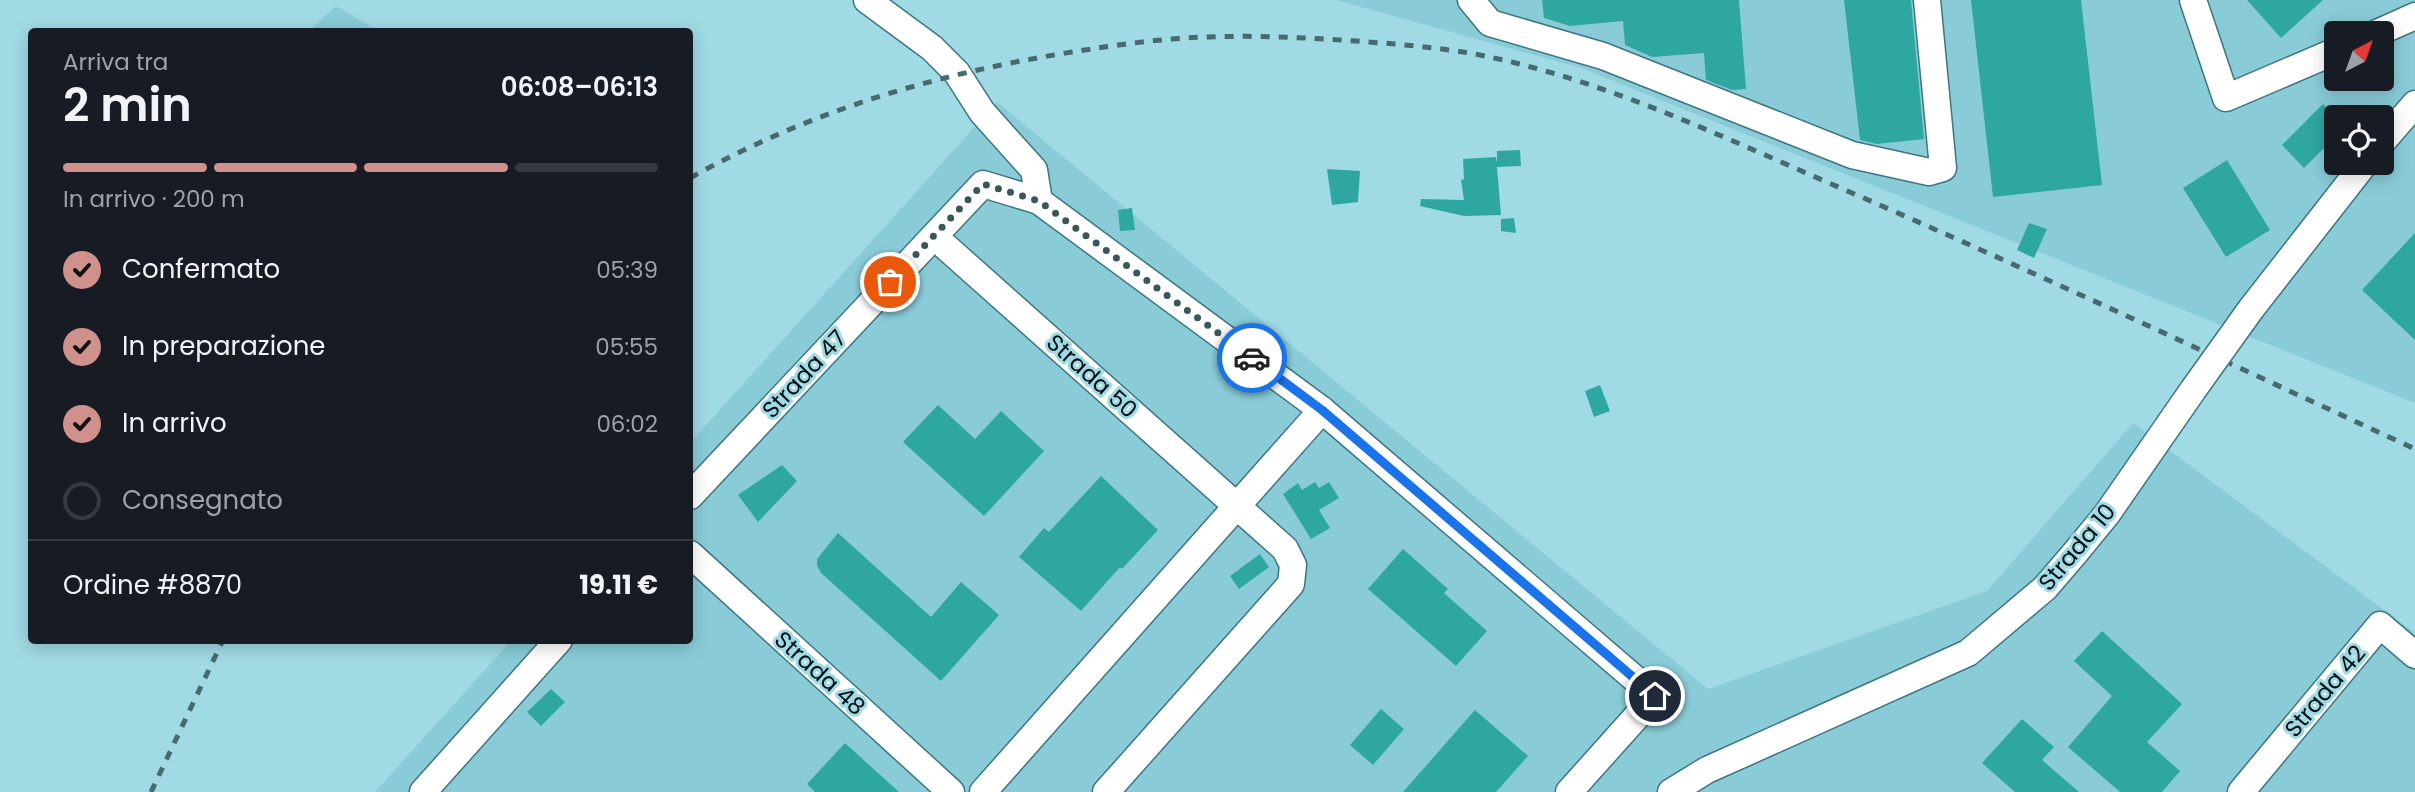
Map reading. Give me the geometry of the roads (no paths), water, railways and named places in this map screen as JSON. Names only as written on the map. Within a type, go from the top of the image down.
[{"type":"street","points":[[867,0],[932,48],[957,73],[982,112],[1034,170],[1039,201]]},
{"type":"street","points":[[1471,0],[1490,23],[1603,56],[1852,155],[1929,172],[1943,168],[1927,0]]},
{"type":"street","points":[[2193,0],[2226,98],[2324,56]]},
{"type":"street","points":[[2394,25],[2415,16]]},
{"type":"street","points":[[2394,128],[2415,104]]},
{"type":"street","name":"Strada 10","points":[[1680,790],[1719,765],[1968,653],[2045,588],[2106,514],[2251,309],[2356,175]]},
{"type":"street","name":"Strada 47","points":[[693,493],[983,184],[1039,201],[1322,410],[1655,696],[1569,792]]},
{"type":"street","name":"Strada 50","points":[[946,247],[1285,549],[1293,565],[1291,584],[1106,792]]},
{"type":"street","points":[[983,792],[1322,410]]},
{"type":"street","name":"Strada 48","points":[[693,557],[951,792]]},
{"type":"street","name":"Strada 42","points":[[2241,792],[2381,625],[2415,655]]},
{"type":"street","points":[[424,792],[555,644]]},
{"type":"railway","points":[[693,176],[782,133],[875,98],[972,71],[1123,44],[1246,36],[1356,41],[1475,54],[1566,77],[1699,127],[2050,281],[2415,449]]},
{"type":"railway","points":[[151,792],[221,644]]}]
